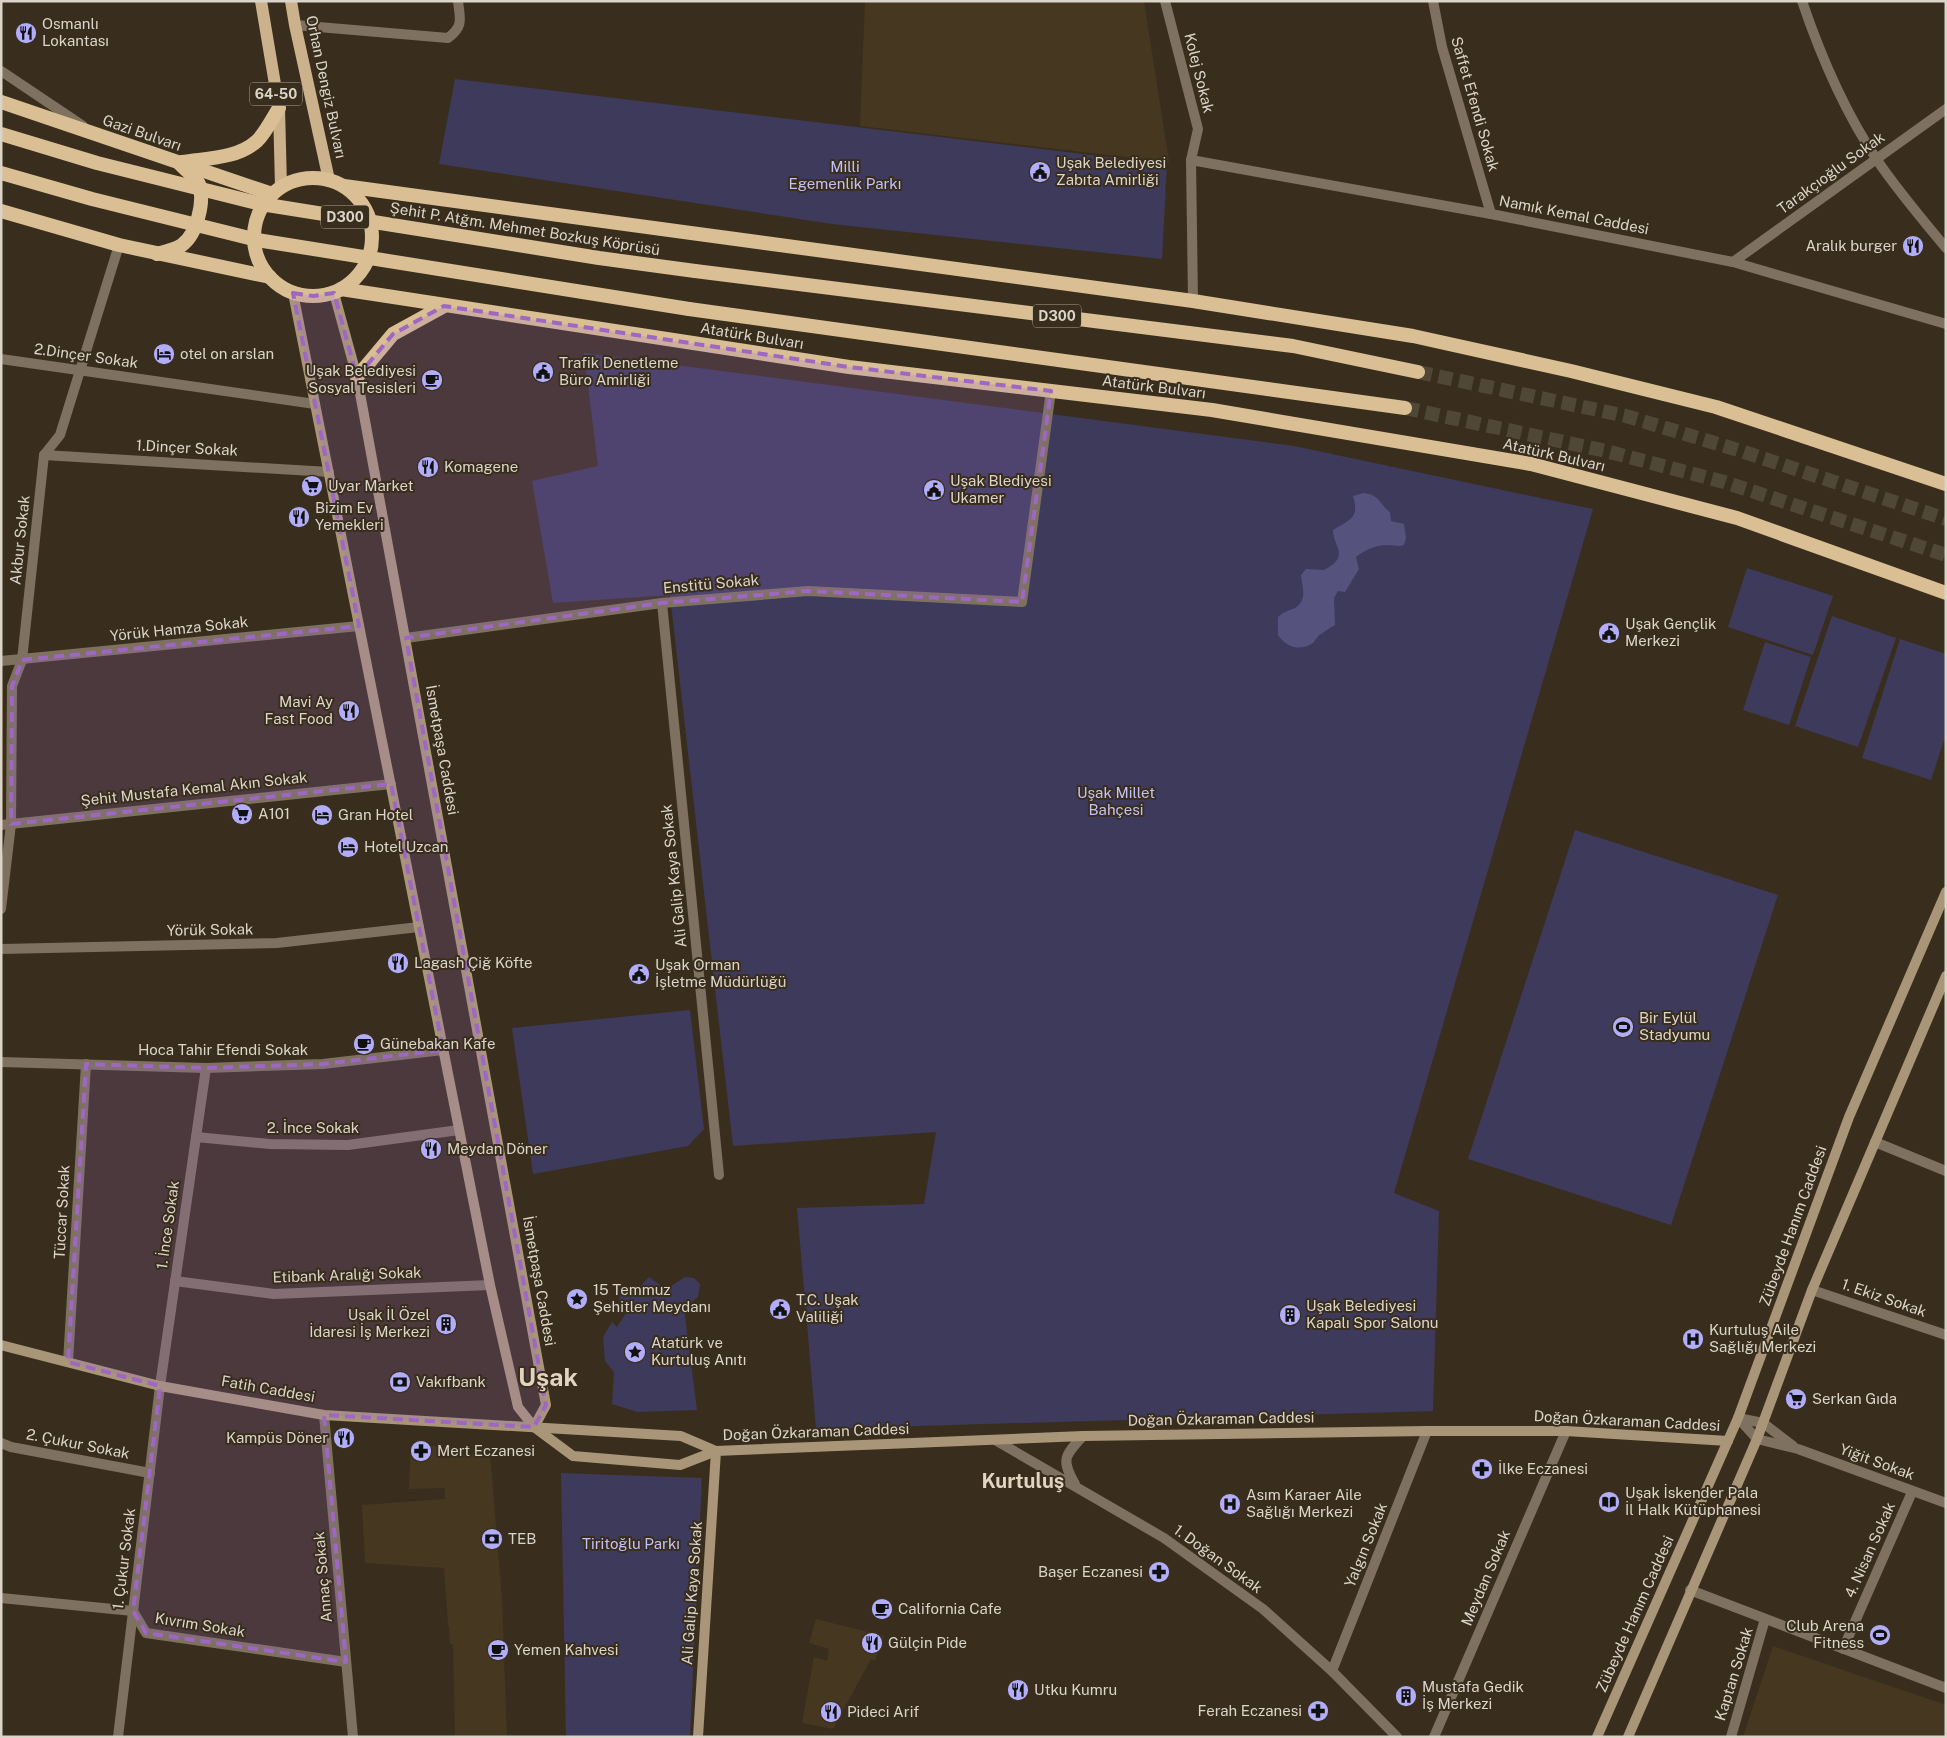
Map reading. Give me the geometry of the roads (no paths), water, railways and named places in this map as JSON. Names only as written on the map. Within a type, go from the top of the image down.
[{"type":"highway","name":"Gazi Bulvarı","points":[[1,102],[178,162],[277,190]]},
{"type":"highway","points":[[178,162],[225,156],[246,150],[258,140],[279,108]]},
{"type":"highway","name":"Şehit P. Atğm. Mehmet Bozkuş Köprüsü","points":[[1,134],[98,163],[261,204],[589,257],[695,272],[1293,346],[1418,372]]},
{"type":"highway","points":[[156,254],[182,245],[193,230],[200,213],[201,198],[198,183],[178,162]]},
{"type":"highway","name":"Atatürk Bulvarı","points":[[1,173],[92,200],[257,240],[689,309],[1405,408]]},
{"type":"highway","points":[[344,186],[362,203],[368,214],[373,239],[367,263],[360,274],[352,282],[337,291],[314,296],[293,293],[277,284],[270,277],[258,258],[254,235],[259,212],[277,190],[304,178],[329,180],[344,186],[1193,302],[1413,336],[1571,371],[1716,408],[1946,484]]},
{"type":"highway","points":[[1,212],[156,254],[270,277]]},
{"type":"highway","name":"Atatürk Bulvarı","points":[[337,291],[849,368],[1212,410],[1531,464],[1737,518],[1946,593]]},
{"type":"highway","points":[[357,377],[392,334],[444,306]]},
{"type":"main road","name":"64-50","points":[[261,1],[279,108],[277,190]]},
{"type":"main road","name":"Orhan Dengiz Bulvarı","points":[[291,1],[329,180]]},
{"type":"main road","name":"İsmetpaşa Caddesi","points":[[337,291],[357,377],[406,638],[546,1405],[534,1427]]},
{"type":"main road","points":[[293,293],[490,1285],[518,1407],[534,1427]]},
{"type":"main road","name":"Zübeyde Hanım Caddesi","points":[[1597,1737],[1738,1418],[1849,1117],[1946,892]]},
{"type":"main road","points":[[1628,1737],[1757,1439],[1812,1290],[1946,976]]},
{"type":"main road","name":"Fatih Caddesi","points":[[1,1345],[160,1386],[324,1415],[534,1427]]},
{"type":"main road","name":"Doğan Özkaraman Caddesi","points":[[534,1427],[573,1456],[680,1465],[716,1451],[1082,1436],[1566,1431],[1728,1441]]},
{"type":"main road","name":"Doğan Özkaraman Caddesi","points":[[534,1427],[681,1436],[716,1451]]},
{"type":"main road","name":"Ali Galip Kaya Sokak","points":[[698,1737],[716,1451]]},
{"type":"street","points":[[295,25],[448,38],[456,32],[461,23],[458,1]]},
{"type":"street","name":"Kolej Sokak","points":[[1165,1],[1198,129],[1191,160],[1193,302]]},
{"type":"street","name":"Saffet Efendi Sokak","points":[[1433,1],[1442,47],[1491,214]]},
{"type":"street","points":[[1802,1],[1817,44],[1837,91],[1876,159],[1905,199],[1946,248]]},
{"type":"street","points":[[1,71],[92,132]]},
{"type":"street","name":"Tarakçıoğlu Sokak","points":[[1733,262],[1946,109]]},
{"type":"street","name":"Namık Kemal Caddesi","points":[[1191,160],[1491,214],[1733,262],[1946,324]]},
{"type":"street","points":[[44,455],[60,435],[119,245]]},
{"type":"street","name":"2.Dinçer Sokak","points":[[1,359],[316,404]]},
{"type":"street","name":"Enstitü Sokak","points":[[406,638],[662,603],[808,591],[1022,602],[1050,392]]},
{"type":"street","name":"1.Dinçer Sokak","points":[[44,455],[329,472]]},
{"type":"street","name":"Akbur Sokak","points":[[1,909],[12,686],[22,660],[44,455]]},
{"type":"street","name":"Ali Galip Kaya Sokak","points":[[662,603],[719,1175]]},
{"type":"street","name":"Yörük Hamza Sokak","points":[[1,661],[359,626]]},
{"type":"street","name":"Şehit Mustafa Kemal Akın Sokak","points":[[6,824],[391,784]]},
{"type":"street","name":"Yörük Sokak","points":[[1,949],[277,943],[419,927]]},
{"type":"street","name":"Hoca Tahir Efendi Sokak","points":[[1,1062],[206,1068],[323,1064],[444,1050]]},
{"type":"street","name":"Tüccar Sokak","points":[[68,1362],[86,1064]]},
{"type":"street","name":"1. İnce Sokak","points":[[160,1386],[206,1068]]},
{"type":"street","name":"2. İnce Sokak","points":[[196,1137],[270,1144],[348,1145],[459,1130]]},
{"type":"street","points":[[1875,1142],[1946,1171]]},
{"type":"street","name":"Etibank Aralığı Sokak","points":[[175,1281],[274,1294],[490,1285]]},
{"type":"street","name":"1. Ekiz Sokak","points":[[1812,1290],[1946,1335]]},
{"type":"street","name":"1. Çukur Sokak","points":[[118,1737],[160,1386]]},
{"type":"street","name":"Annaç Sokak","points":[[324,1415],[353,1737]]},
{"type":"street","points":[[1738,1418],[1763,1423],[1798,1449]]},
{"type":"street","points":[[1738,1418],[1757,1439],[1798,1449]]},
{"type":"street","name":"Yalgın Sokak","points":[[1332,1671],[1428,1431]]},
{"type":"street","name":"Meydan Sokak","points":[[1434,1737],[1566,1431]]},
{"type":"street","points":[[1076,1485],[1068,1472],[1065,1462],[1070,1450],[1082,1436]]},
{"type":"street","name":"1. Doğan Sokak","points":[[995,1440],[1076,1485],[1164,1538],[1255,1604],[1332,1671],[1397,1737]]},
{"type":"street","name":"2. Çukur Sokak","points":[[1,1443],[11,1447],[150,1473]]},
{"type":"street","name":"Yiğit Sokak","points":[[1798,1449],[1946,1503]]},
{"type":"street","name":"4. Nisan Sokak","points":[[1843,1649],[1912,1492]]},
{"type":"street","points":[[1690,1590],[1946,1688]]},
{"type":"street","points":[[1,1598],[133,1611]]},
{"type":"street","name":"Kıvrım Sokak","points":[[133,1611],[146,1633],[346,1662]]},
{"type":"street","name":"Kaptan Sokak","points":[[1730,1737],[1766,1619]]},
{"type":"tunnel","points":[[1418,372],[1626,416],[1741,451],[1946,519]]},
{"type":"tunnel","points":[[1405,408],[1606,451],[1724,482],[1946,555]]},
{"type":"place","name":"Osmanlı Lokantası","points":[[26,33]]},
{"type":"place","name":"Uşak Belediyesi Zabıta Amirliği","points":[[1040,172]]},
{"type":"place","name":"Aralık burger","points":[[1913,246]]},
{"type":"place","name":"otel on arslan","points":[[164,354]]},
{"type":"place","name":"Trafik Denetleme Büro Amirliği","points":[[543,372]]},
{"type":"place","name":"Uşak Belediyesi Sosyal Tesisleri","points":[[432,380]]},
{"type":"place","name":"Komagene","points":[[428,467]]},
{"type":"place","name":"Uyar Market","points":[[312,486]]},
{"type":"place","name":"Uşak Blediyesi Ukamer","points":[[934,490]]},
{"type":"place","name":"Bizim Ev Yemekleri","points":[[299,517]]},
{"type":"place","name":"Uşak Gençlik Merkezi","points":[[1609,633]]},
{"type":"place","name":"Mavi Ay Fast Food","points":[[349,711]]},
{"type":"place","name":"A101","points":[[242,814]]},
{"type":"place","name":"Gran Hotel","points":[[322,815]]},
{"type":"place","name":"Hotel Uzcan","points":[[348,847]]},
{"type":"place","name":"Lagash Çiğ Köfte","points":[[398,963]]},
{"type":"place","name":"Uşak Orman İşletme Müdürlüğü","points":[[639,974]]},
{"type":"place","name":"Bir Eylül Stadyumu","points":[[1623,1027]]},
{"type":"place","name":"Günebakan Kafe","points":[[364,1044]]},
{"type":"place","name":"Meydan Döner","points":[[431,1149]]},
{"type":"place","name":"15 Temmuz Şehitler Meydanı","points":[[577,1299]]},
{"type":"place","name":"T.C. Uşak Valiliği","points":[[780,1309]]},
{"type":"place","name":"Uşak Belediyesi Kapalı Spor Salonu","points":[[1290,1315]]},
{"type":"place","name":"Uşak İl Özel İdaresi İş Merkezi","points":[[446,1324]]},
{"type":"place","name":"Kurtuluş Aile Sağlığı Merkezi","points":[[1693,1339]]},
{"type":"place","name":"Atatürk ve Kurtuluş Anıtı","points":[[635,1352]]},
{"type":"place","name":"Vakıfbank","points":[[400,1382]]},
{"type":"place","name":"Serkan Gıda","points":[[1796,1399]]},
{"type":"place","name":"Kampüs Döner","points":[[344,1438]]},
{"type":"place","name":"Mert Eczanesi","points":[[421,1451]]},
{"type":"place","name":"İlke Eczanesi","points":[[1482,1469]]},
{"type":"place","name":"Uşak İskender Pala İl Halk Kütüphanesi","points":[[1609,1502]]},
{"type":"place","name":"Asım Karaer Aile Sağlığı Merkezi","points":[[1230,1504]]},
{"type":"place","name":"TEB","points":[[492,1539]]},
{"type":"place","name":"Başer Eczanesi","points":[[1159,1572]]},
{"type":"place","name":"California Cafe","points":[[882,1609]]},
{"type":"place","name":"Club Arena Fitness","points":[[1880,1635]]},
{"type":"place","name":"Gülçin Pide","points":[[872,1643]]},
{"type":"place","name":"Yemen Kahvesi","points":[[498,1650]]},
{"type":"place","name":"Utku Kumru","points":[[1018,1690]]},
{"type":"place","name":"Mustafa Gedik İş Merkezi","points":[[1406,1696]]},
{"type":"place","name":"Ferah Eczanesi","points":[[1318,1711]]},
{"type":"place","name":"Pideci Arif","points":[[831,1712]]},
{"type":"district","name":"Uşak","points":[[548,1377]]},
{"type":"district","name":"Kurtuluş","points":[[1023,1481]]},
{"type":"park label","name":"Milli Egemenlik Parkı","points":[[845,176]]},
{"type":"park label","name":"Uşak Millet Bahçesi","points":[[1116,802]]},
{"type":"park label","name":"Tiritoğlu Parkı","points":[[631,1544]]}]
